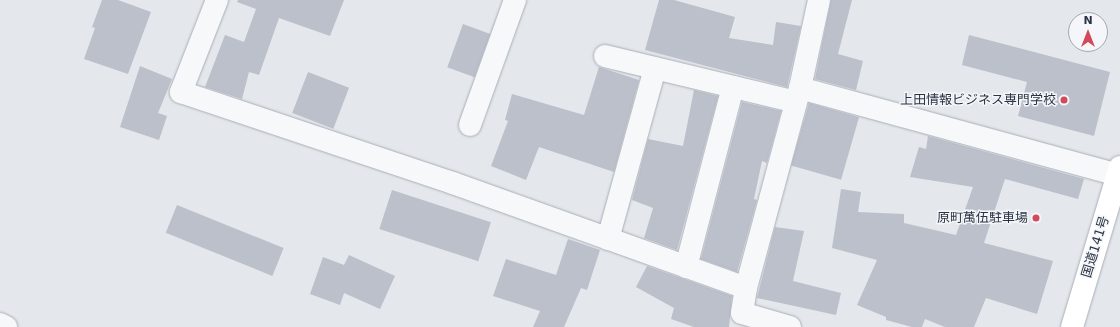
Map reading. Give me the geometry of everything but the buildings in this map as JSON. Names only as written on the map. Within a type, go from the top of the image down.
[{"type":"highway","name":"国道141号","points":[[1072,327],[1119,171]]},
{"type":"street","points":[[218,0],[181,92],[453,182],[746,288]]},
{"type":"street","points":[[470,125],[515,0]]},
{"type":"street","points":[[790,327],[742,313],[746,288],[798,95],[818,0]]},
{"type":"street","points":[[605,56],[733,87],[798,95],[1119,171]]},
{"type":"street","points":[[608,239],[655,68]]},
{"type":"street","points":[[686,267],[733,87]]},
{"type":"street","points":[[0,324],[6,327]]},
{"type":"place","name":"上田情報ビジネス専門学校","points":[[1064,100]]},
{"type":"place","name":"原町萬伍駐車場","points":[[1036,218]]}]
